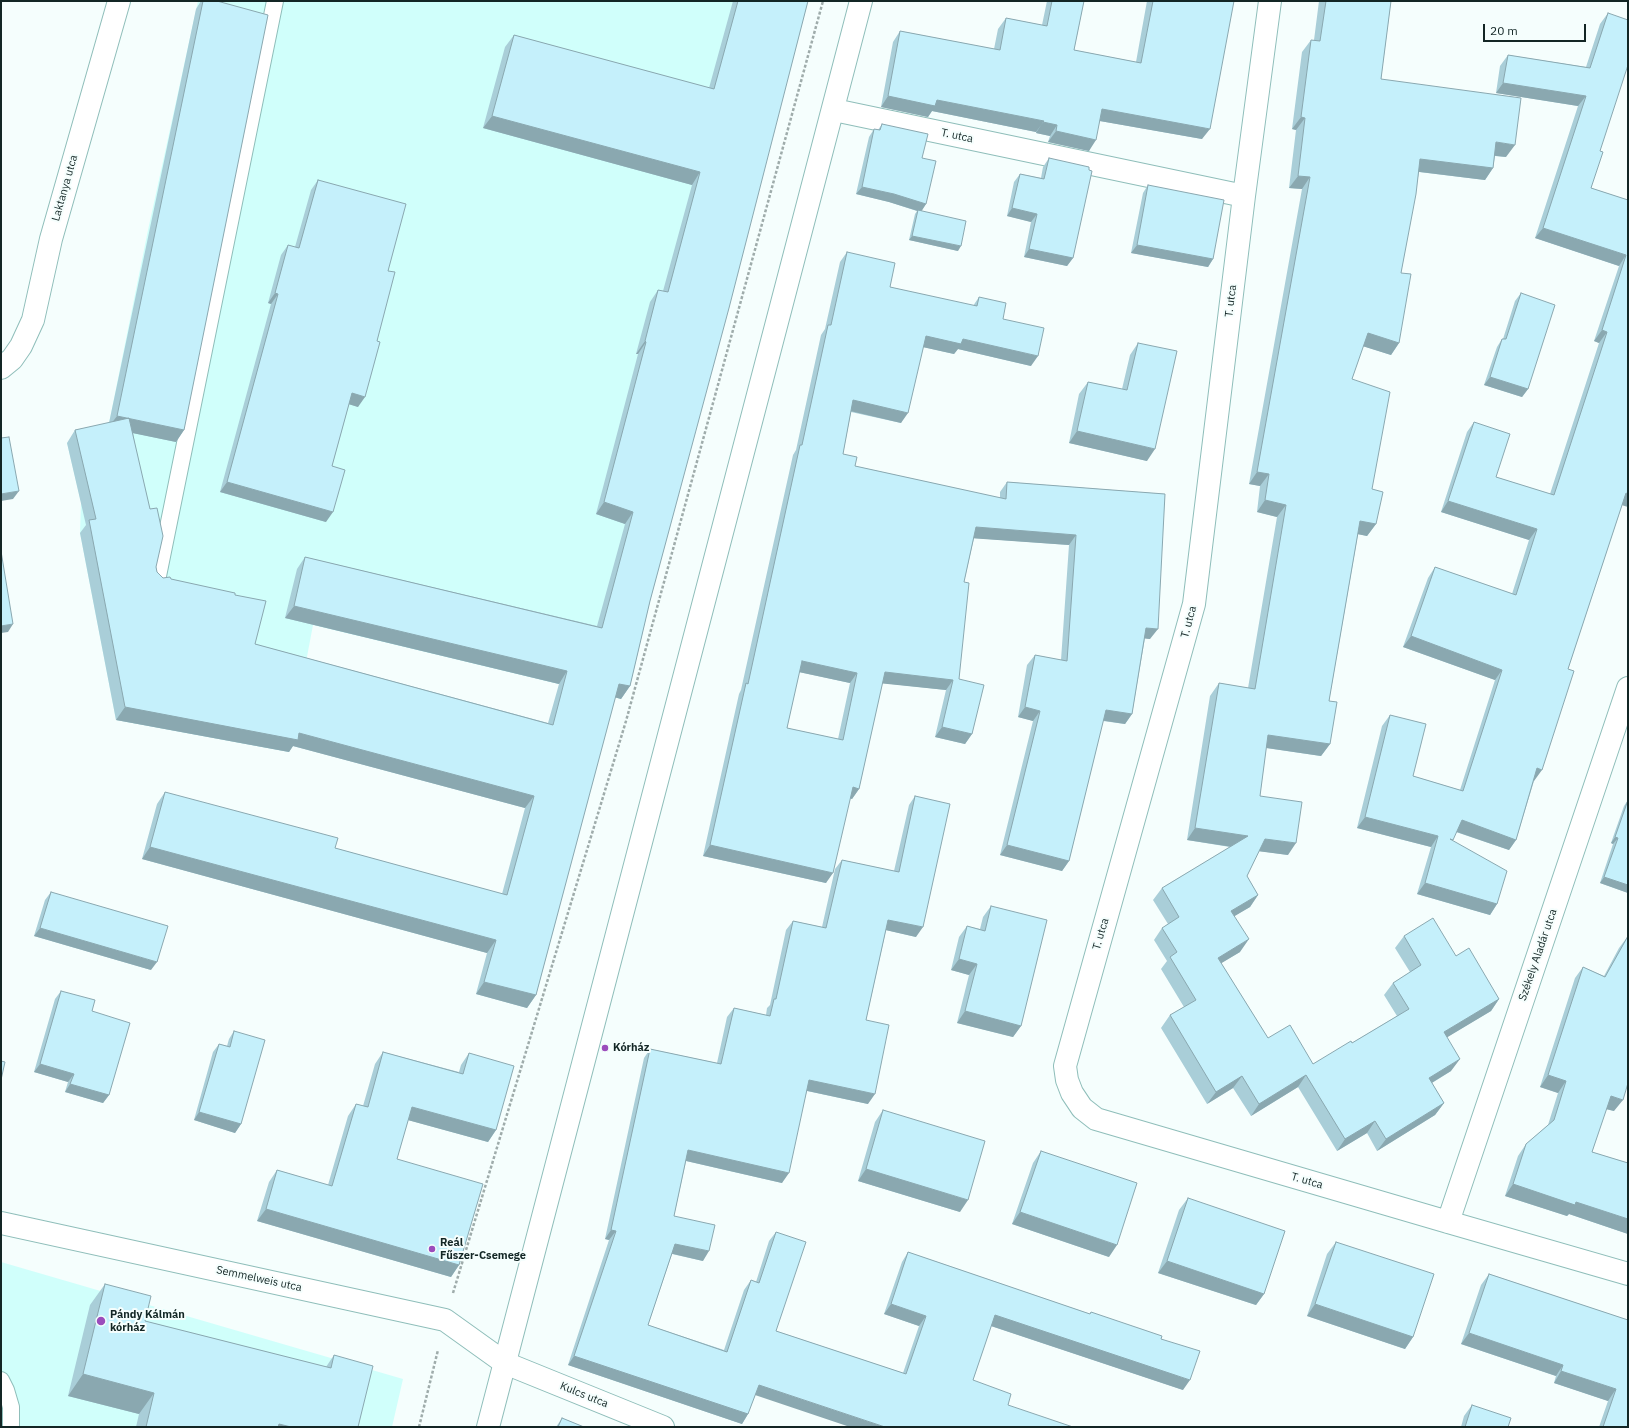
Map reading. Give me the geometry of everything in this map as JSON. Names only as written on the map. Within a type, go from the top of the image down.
[{"type":"street","name":"Laktanya utca","points":[[1,368],[12,359],[22,346],[34,320],[51,239],[119,1]]},
{"type":"street","points":[[488,1427],[834,110],[861,1]]},
{"type":"street","name":"T. utca","points":[[1270,1],[1244,196],[1194,604],[1064,1066],[1067,1080],[1072,1093],[1082,1108],[1096,1119],[1628,1274]]},
{"type":"street","name":"T. utca","points":[[834,110],[1244,196]]},
{"type":"street","name":"Székely Aladár utca","points":[[1448,1222],[1628,688]]},
{"type":"street","name":"Semmelweis utca","points":[[1,1223],[445,1320],[505,1363]]},
{"type":"street","name":"Kulcs utca","points":[[505,1363],[662,1427]]},
{"type":"lane","points":[[157,581],[275,1]]},
{"type":"lane","points":[[1,1380],[6,1390],[11,1407],[11,1427]]},
{"type":"path","points":[[419,1427],[445,1320],[626,721],[823,1]]},
{"type":"shaded area","points":[[198,1],[803,1],[621,699],[313,625],[289,752],[116,720],[80,533],[81,502],[67,443],[103,435],[108,428],[148,230]]},
{"type":"shaded area","name":"Pándy Kálmán kórház","points":[[1,1262],[403,1379],[392,1427],[1,1427]]},
{"type":"building","points":[[203,1],[217,1],[268,15],[184,430],[117,416]]},
{"type":"building","points":[[738,1],[808,1],[729,308],[650,601],[630,686],[619,684],[536,995],[484,982],[496,940],[150,847],[165,792],[338,838],[335,848],[507,895],[534,796],[299,733],[298,740],[125,707],[89,520],[96,519],[75,430],[129,418],[150,509],[157,508],[163,536],[156,567],[157,572],[163,578],[170,577],[171,579],[235,593],[235,595],[266,601],[255,644],[553,725],[567,671],[294,606],[305,557],[602,628],[633,512],[604,502],[646,342],[658,290],[668,292],[700,172],[492,116],[514,35],[714,89]]},
{"type":"building","points":[[1052,1],[1084,1],[1074,50],[1141,63],[1153,1],[1234,1],[1210,129],[1102,109],[1096,140],[1056,131],[1057,125],[1043,122],[1044,121],[937,100],[935,106],[888,96],[900,31],[1000,50],[1006,18],[1047,26]]},
{"type":"building","points":[[1326,1],[1391,1],[1381,79],[1521,98],[1515,145],[1496,142],[1493,168],[1420,159],[1416,194],[1401,273],[1411,274],[1399,343],[1368,333],[1352,379],[1390,392],[1372,489],[1383,492],[1376,524],[1360,521],[1329,701],[1337,702],[1330,744],[1268,735],[1260,796],[1302,802],[1296,843],[1265,839],[1247,876],[1258,895],[1231,911],[1249,939],[1218,958],[1268,1038],[1290,1025],[1313,1064],[1409,1009],[1393,983],[1421,965],[1404,936],[1433,918],[1456,956],[1469,948],[1499,999],[1444,1032],[1460,1059],[1429,1078],[1444,1103],[1386,1139],[1375,1121],[1345,1139],[1306,1075],[1259,1104],[1242,1076],[1216,1092],[1170,1015],[1196,1000],[1170,957],[1177,952],[1162,928],[1179,917],[1162,888],[1248,836],[1195,828],[1219,683],[1255,689],[1286,505],[1265,500],[1269,474],[1257,472],[1310,177],[1298,176],[1305,118],[1301,117],[1311,40],[1320,41]]},
{"type":"building","points":[[1608,13],[1628,20],[1628,65],[1600,151],[1603,152],[1591,188],[1628,200],[1628,494],[1626,493],[1568,669],[1574,671],[1542,770],[1537,768],[1516,840],[1462,820],[1453,840],[1450,839],[1507,871],[1497,904],[1425,883],[1438,836],[1365,817],[1390,715],[1426,724],[1413,776],[1463,791],[1502,670],[1411,636],[1435,567],[1516,595],[1537,529],[1448,501],[1474,422],[1510,434],[1496,477],[1554,495],[1607,332],[1602,330],[1626,255],[1543,228],[1586,96],[1503,83],[1508,55],[1590,68]]},
{"type":"building","points":[[882,124],[928,134],[922,158],[936,161],[926,204],[894,194],[862,187],[874,129],[880,130]]},
{"type":"building","points":[[1049,158],[1089,167],[1089,170],[1092,171],[1073,258],[1029,249],[1037,214],[1012,208],[1020,174],[1044,179]]},
{"type":"building","points":[[318,180],[406,204],[388,271],[395,272],[377,341],[380,342],[365,397],[352,393],[332,466],[345,470],[333,512],[227,482],[278,294],[275,293],[288,245],[299,248]]},
{"type":"building","points":[[1148,185],[1224,200],[1213,259],[1137,245]]},
{"type":"building","points":[[918,210],[966,221],[961,246],[912,236]]},
{"type":"building","points":[[847,252],[895,263],[890,287],[977,306],[979,297],[1006,303],[1003,319],[1044,328],[1038,356],[963,339],[961,344],[926,336],[908,413],[853,400],[843,454],[857,457],[855,466],[1006,499],[1007,482],[1165,494],[1158,629],[1146,628],[1132,714],[1106,710],[1069,861],[1007,845],[1040,711],[1025,707],[1035,655],[1067,661],[1076,535],[976,527],[964,582],[969,583],[959,679],[984,685],[972,734],[942,727],[953,680],[885,672],[859,789],[853,787],[833,873],[710,845],[746,683],[748,684],[800,445],[802,445],[828,325],[831,325]],"holes":[[[802,661],[857,673],[843,740],[787,728]]]},
{"type":"building","points":[[1521,293],[1555,305],[1528,389],[1490,377],[1502,339],[1506,339]]},
{"type":"building","points":[[1138,343],[1177,351],[1155,449],[1077,431],[1088,382],[1127,390]]},
{"type":"building","points":[[9,437],[19,491],[1,494],[1,438]]},
{"type":"building","points":[[1,551],[13,624],[1,626]]},
{"type":"building","points":[[915,796],[950,804],[923,927],[888,920],[866,1020],[889,1025],[875,1094],[809,1080],[789,1173],[688,1150],[674,1216],[715,1225],[709,1251],[675,1244],[648,1325],[727,1352],[751,1280],[759,1283],[776,1232],[806,1242],[776,1331],[906,1374],[926,1316],[891,1304],[908,1252],[1090,1314],[1091,1312],[1162,1336],[1161,1339],[1200,1351],[1190,1380],[995,1315],[973,1380],[1011,1394],[1008,1405],[1073,1427],[885,1427],[759,1385],[748,1414],[574,1356],[616,1231],[611,1230],[650,1049],[721,1064],[734,1008],[770,1016],[774,999],[776,999],[793,921],[826,928],[842,860],[899,872]]},
{"type":"building","points":[[1628,800],[1628,885],[1604,877],[1618,838],[1615,837]]},
{"type":"building","points":[[51,892],[168,926],[157,962],[40,928]]},
{"type":"building","points":[[991,906],[1047,920],[1021,1026],[965,1011],[977,964],[959,959],[967,926],[985,931]]},
{"type":"building","points":[[1628,936],[1628,1083],[1623,1100],[1611,1096],[1592,1152],[1628,1163],[1628,1219],[1576,1202],[1575,1205],[1513,1184],[1526,1144],[1554,1120],[1566,1081],[1548,1075],[1583,967],[1605,977]]},
{"type":"building","points":[[61,991],[95,1000],[92,1011],[130,1023],[109,1095],[70,1084],[74,1074],[40,1064]]},
{"type":"building","points":[[234,1031],[265,1040],[241,1124],[199,1112],[219,1044],[230,1047]]},
{"type":"building","points":[[383,1052],[463,1074],[469,1053],[514,1066],[496,1130],[412,1107],[397,1159],[483,1184],[459,1265],[266,1209],[277,1170],[332,1186],[356,1104],[368,1107]]},
{"type":"building","points":[[1,1061],[5,1062],[1,1080]]},
{"type":"building","points":[[883,1110],[985,1141],[968,1200],[866,1169]]},
{"type":"building","points":[[1041,1151],[1137,1183],[1117,1245],[1020,1212]]},
{"type":"building","points":[[1188,1198],[1285,1231],[1264,1294],[1167,1261]]},
{"type":"building","points":[[1336,1242],[1434,1274],[1413,1337],[1315,1304]]},
{"type":"building","points":[[1489,1274],[1628,1320],[1628,1427],[1603,1427],[1616,1389],[1561,1371],[1563,1365],[1469,1333]]},
{"type":"building","points":[[105,1284],[151,1296],[145,1321],[331,1368],[334,1355],[373,1366],[358,1427],[291,1427],[279,1424],[278,1427],[146,1427],[154,1393],[83,1374]]},
{"type":"building","points":[[1472,1405],[1511,1418],[1508,1427],[1465,1427]]},
{"type":"building","points":[[562,1418],[584,1427],[558,1427]]},
{"type":"place","name":"Kórház","points":[[605,1048]]},
{"type":"place","name":"Reál Fűszer-Csemege","points":[[432,1249]]},
{"type":"place","name":"Pándy Kálmán kórház","points":[[101,1321]]}]
